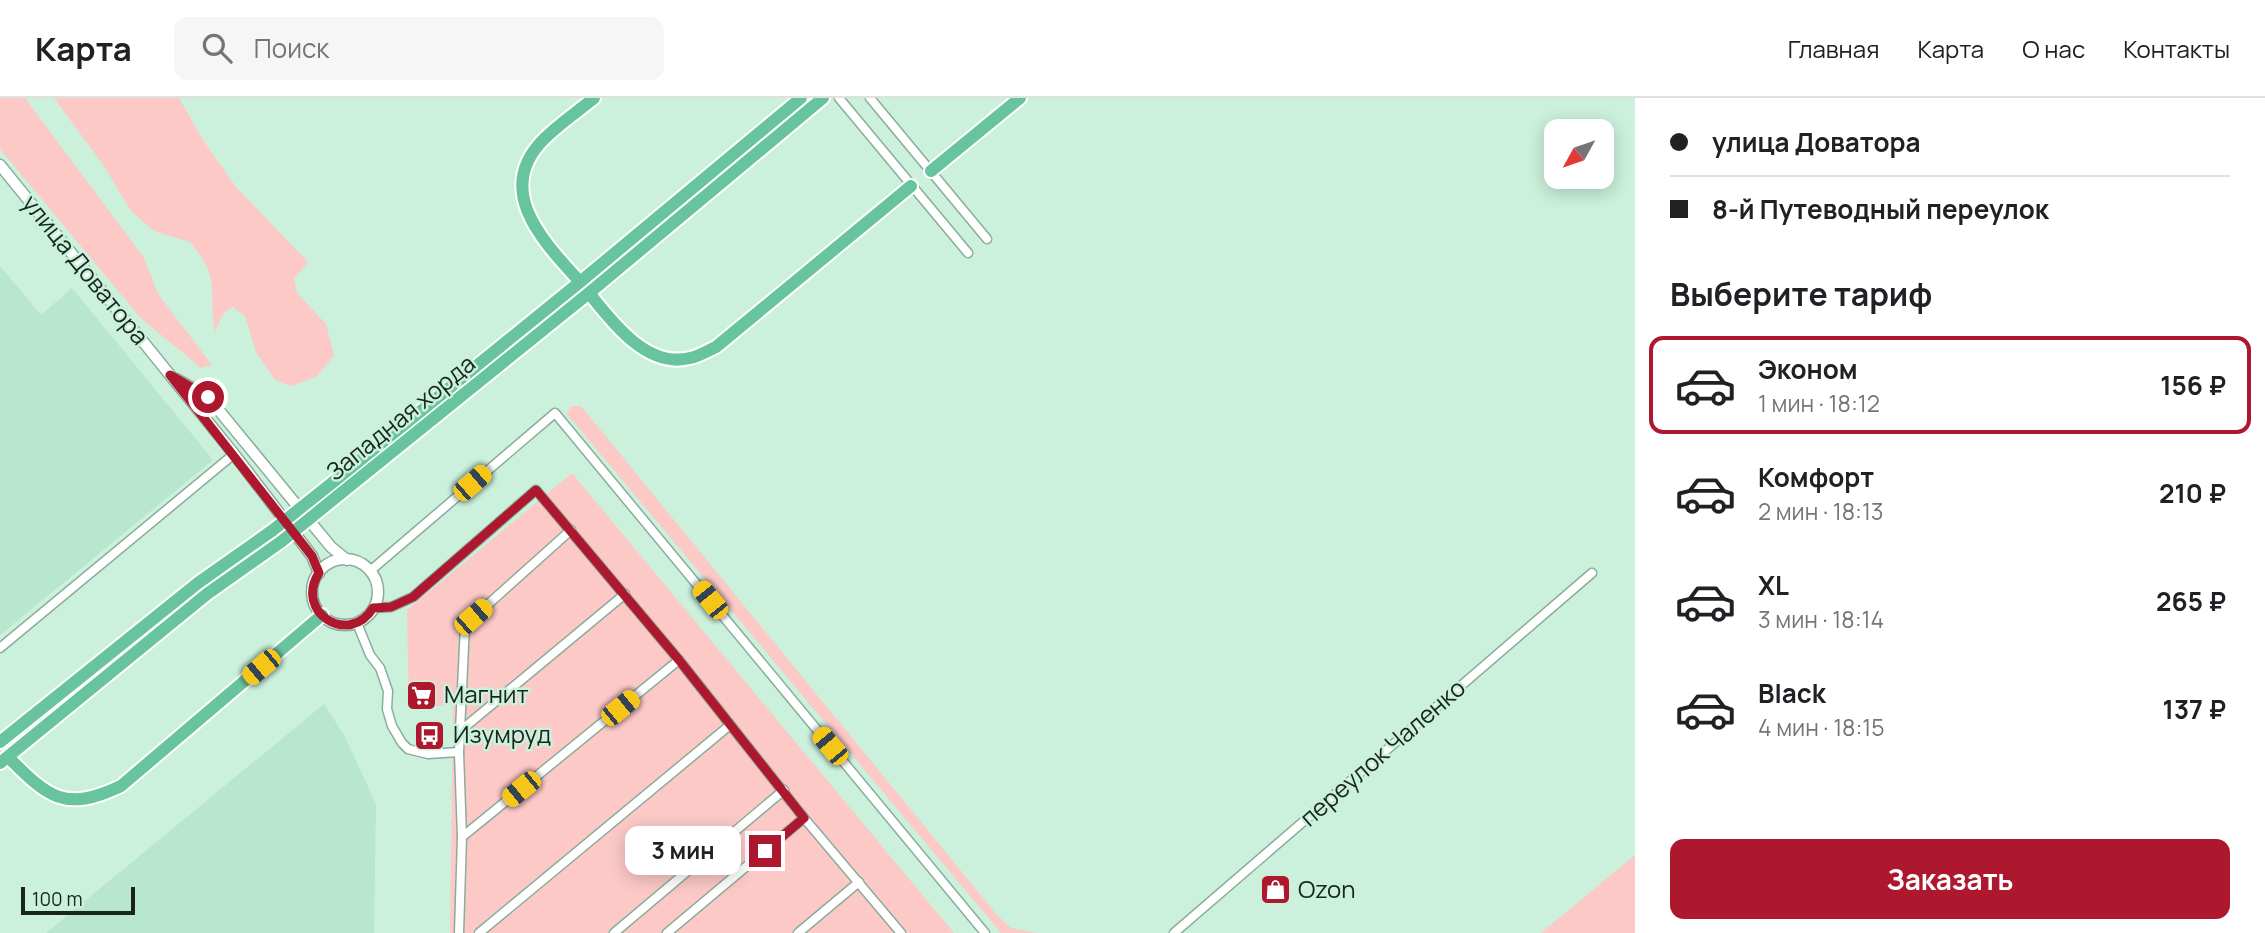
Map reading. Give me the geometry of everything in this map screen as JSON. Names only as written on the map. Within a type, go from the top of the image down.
[{"type":"highway","points":[[580,282],[537,231],[526,212],[522,192],[524,171],[542,141],[594,98]]},
{"type":"highway","name":"Западная хорда","points":[[0,742],[198,583],[273,530],[332,483],[801,98]]},
{"type":"highway","points":[[932,171],[1020,98]]},
{"type":"highway","name":"Западная хорда","points":[[4,760],[207,594],[282,541],[589,293],[818,102]]},
{"type":"highway","points":[[589,293],[614,324],[639,345],[659,356],[675,360],[691,358],[716,347],[911,186]]},
{"type":"highway","points":[[4,760],[52,795],[70,800],[87,800],[102,795],[121,786],[322,615]]},
{"type":"street","points":[[839,98],[968,253]]},
{"type":"street","points":[[870,98],[987,239]]},
{"type":"street","name":"улица Доватора","points":[[0,165],[234,454],[312,556],[319,573]]},
{"type":"street","name":"улица Доватора","points":[[170,375],[208,397],[331,547],[347,560]]},
{"type":"street","points":[[370,571],[555,413],[985,933]]},
{"type":"street","points":[[0,648],[234,454]]},
{"type":"street","points":[[373,608],[391,607],[413,597],[536,490],[625,594],[804,818],[901,933]]},
{"type":"street","points":[[459,933],[462,837],[458,752],[465,625],[571,530]]},
{"type":"street","points":[[347,560],[360,563],[370,571],[378,592],[373,608],[366,617],[357,623],[346,625],[336,624],[322,615],[313,598],[313,585],[319,573],[335,561],[347,560]]},
{"type":"street","name":"переулок Чаленко","points":[[1174,933],[1592,573]]},
{"type":"street","points":[[460,731],[625,594]]},
{"type":"street","points":[[357,623],[370,655],[386,682],[387,709],[392,726],[402,743],[408,749],[428,754],[458,752]]},
{"type":"street","points":[[462,837],[679,660]]},
{"type":"street","points":[[478,933],[730,725]]},
{"type":"street","points":[[614,933],[784,790]]},
{"type":"street","points":[[667,933],[804,818]]},
{"type":"street","points":[[798,933],[859,882]]},
{"type":"shaded area","points":[[0,98],[25,98],[144,258],[158,294],[212,365],[200,368],[139,316],[0,149]]},
{"type":"shaded area","points":[[54,98],[179,98],[203,140],[236,187],[308,262],[294,279],[297,293],[326,324],[334,356],[317,376],[291,386],[275,380],[256,352],[245,316],[233,307],[224,313],[215,331],[211,281],[200,256],[190,242],[154,231],[131,211],[104,166]]},
{"type":"shaded area","points":[[0,266],[41,315],[72,288],[213,460],[0,635]]},
{"type":"shaded area","points":[[571,406],[581,406],[997,915],[1011,928],[1036,933],[1001,933],[567,414]]},
{"type":"shaded area","points":[[572,473],[954,933],[450,933],[453,704],[409,709],[407,610]]},
{"type":"shaded area","points":[[324,704],[344,735],[376,804],[374,933],[46,933]]},
{"type":"shaded area","points":[[1635,855],[1635,933],[1541,933]]},
{"type":"place","name":"Магнит","points":[[421,695]]},
{"type":"place","name":"Изумруд","points":[[430,735]]},
{"type":"place","name":"Ozon","points":[[1275,890]]},
{"type":"route","points":[[208,397],[170,375],[312,556],[319,573],[312,591],[315,604],[326,619],[336,624],[357,623],[373,608],[391,607],[413,597],[536,490],[679,660],[804,818],[765,851]]}]
